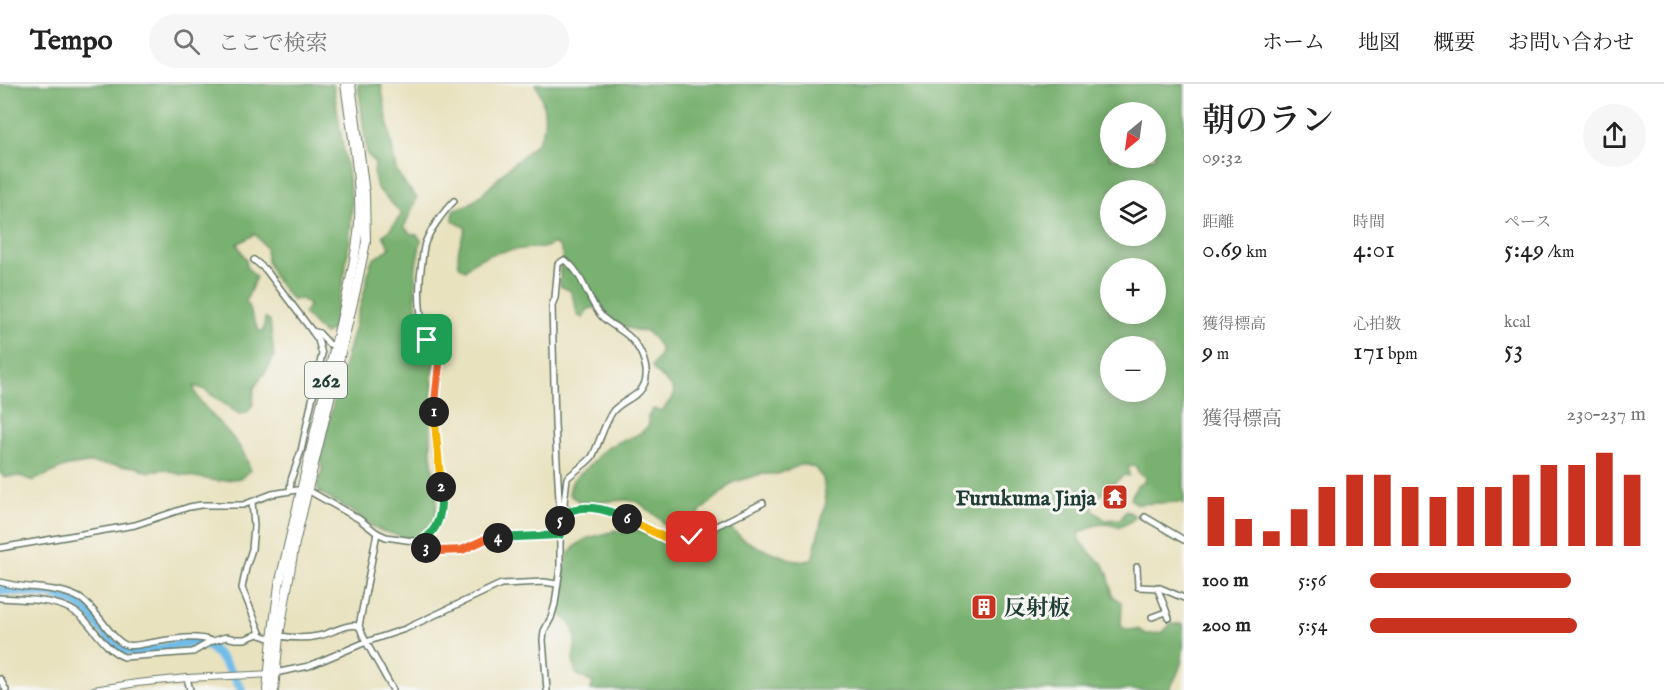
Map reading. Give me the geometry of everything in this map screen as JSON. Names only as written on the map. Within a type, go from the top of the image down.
[{"type":"highway","name":"262","points":[[338,347],[354,263],[359,222],[357,173],[345,84]]},
{"type":"highway","name":"262","points":[[267,690],[276,638],[279,585],[288,541],[338,347],[361,268],[367,233],[366,194],[351,84]]},
{"type":"highway","name":"262","points":[[271,674],[274,690]]},
{"type":"main road","points":[[94,690],[187,678],[271,674]]},
{"type":"street","points":[[418,543],[430,536],[438,524],[441,502],[433,419],[439,364],[438,356],[427,340],[419,311],[420,271],[427,238],[454,201]]},
{"type":"street","points":[[254,260],[266,270],[318,340],[322,354],[302,451],[291,480],[290,490]]},
{"type":"street","points":[[547,690],[543,640],[544,631],[555,604],[560,568],[552,304],[555,298],[558,264],[564,260],[576,273],[603,320],[633,340],[646,370],[646,381],[642,389],[612,413],[592,457],[567,478],[564,503],[566,512]]},
{"type":"street","points":[[312,332],[319,333],[329,344],[338,347]]},
{"type":"street","points":[[0,548],[135,525],[201,505],[233,505],[252,502],[272,494],[297,490]]},
{"type":"street","points":[[313,493],[359,519],[377,533],[418,543],[432,551],[470,548],[486,539],[560,535]]},
{"type":"street","points":[[252,502],[253,537],[242,588],[261,635]]},
{"type":"street","points":[[560,518],[573,508],[598,508],[610,511],[668,539],[680,541],[700,534],[763,503]]},
{"type":"street","points":[[1144,517],[1184,540]]},
{"type":"street","points":[[377,533],[359,626],[393,690]]},
{"type":"street","points":[[1137,567],[1138,587],[1157,587],[1184,598]]},
{"type":"street","points":[[0,582],[44,588],[74,596],[92,608],[118,640],[128,645],[192,638],[212,642]]},
{"type":"street","points":[[271,674],[309,666],[366,642],[405,629],[501,584],[544,582],[557,584]]},
{"type":"street","points":[[1152,617],[1168,615],[1157,587]]},
{"type":"street","points":[[0,598],[57,604],[68,608],[85,619],[116,654],[124,657],[193,652],[226,637],[245,639],[258,634],[276,638],[304,638],[319,636],[352,625],[359,626]]},
{"type":"street","points":[[187,678],[190,690]]},
{"type":"street","points":[[0,679],[6,690]]},
{"type":"green space","points":[[0,84],[333,84],[352,202],[344,277],[332,330],[324,334],[304,314],[309,305],[301,299],[292,300],[274,277],[267,261],[266,248],[255,234],[237,244],[246,259],[247,267],[256,277],[246,301],[258,330],[263,332],[265,318],[270,321],[274,357],[254,388],[253,404],[247,413],[239,414],[203,389],[194,386],[200,401],[235,440],[244,455],[250,471],[241,478],[218,481],[178,474],[164,469],[150,472],[137,467],[89,463],[67,466],[33,481],[20,476],[4,477],[0,473]]},
{"type":"green space","points":[[358,84],[381,84],[396,170],[417,198],[404,227],[421,240],[416,266],[415,296],[421,324],[435,353],[436,361],[432,377],[431,453],[437,496],[436,516],[432,528],[423,537],[409,538],[375,528],[349,509],[319,492],[317,484],[322,470],[321,459],[331,412],[370,265],[372,260],[390,248],[383,235],[402,214],[377,188],[374,175],[375,163],[367,154]]},
{"type":"green space","points":[[535,84],[1184,84],[1184,504],[1181,502],[1138,504],[1130,499],[1137,486],[1144,482],[1145,477],[1135,466],[1128,467],[1129,476],[1124,475],[1092,504],[1093,510],[1105,520],[1120,519],[1126,511],[1133,514],[1135,518],[1123,526],[1097,525],[1079,534],[1079,540],[1103,564],[1113,596],[1122,603],[1121,626],[1127,630],[1138,629],[1146,634],[1162,633],[1171,624],[1183,624],[1182,659],[1169,690],[591,690],[593,683],[576,674],[573,660],[576,638],[571,624],[559,613],[567,557],[577,545],[588,538],[615,530],[625,533],[635,529],[665,542],[690,543],[728,526],[743,539],[758,547],[796,561],[812,560],[826,502],[823,478],[815,468],[803,464],[778,474],[761,474],[734,482],[702,510],[689,525],[677,531],[668,528],[638,502],[627,500],[583,503],[569,494],[575,478],[602,452],[609,446],[639,434],[649,425],[648,417],[653,409],[662,411],[674,395],[673,388],[653,369],[652,366],[659,356],[660,347],[646,331],[625,327],[597,307],[588,309],[583,318],[578,316],[571,293],[560,286],[560,267],[563,257],[560,247],[553,243],[542,248],[526,248],[499,253],[483,257],[465,270],[459,265],[459,251],[466,228],[453,220],[453,210],[467,205],[481,195],[535,145],[543,130],[544,110]]},
{"type":"waterway","points":[[0,590],[44,594],[75,603],[89,614],[114,644],[126,651],[142,652],[190,643],[206,645],[224,662],[242,690]]},
{"type":"place","name":"Furukuma Jinja","points":[[1115,497]]},
{"type":"place","name":"反射板","points":[[984,607]]},
{"type":"route","points":[[427,340],[438,356],[439,364],[433,419],[441,502],[438,524],[430,536],[418,543],[432,551],[462,550],[486,539],[560,535],[560,518],[573,508],[598,508],[610,511],[668,539],[680,541],[692,537]]}]
